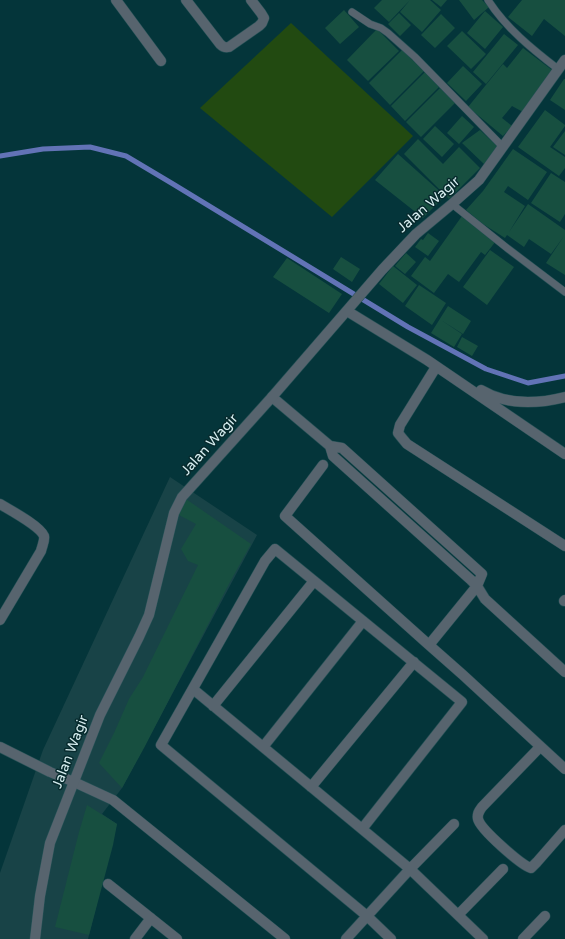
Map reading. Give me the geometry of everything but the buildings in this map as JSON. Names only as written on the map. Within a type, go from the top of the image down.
[{"type":"street","points":[[116,0],[161,61]]},
{"type":"street","points":[[186,0],[220,44],[226,48],[262,23],[264,18],[251,0]]},
{"type":"street","name":"Jalan Wagir","points":[[35,939],[40,896],[50,843],[100,715],[140,637],[149,615],[174,513],[182,497],[272,397],[382,270],[416,234],[479,180],[565,60]]},
{"type":"street","points":[[348,308],[490,402],[565,454]]},
{"type":"street","points":[[427,360],[442,367],[489,395],[509,401],[531,402],[565,397]]},
{"type":"street","points":[[436,367],[400,425],[398,432],[402,438],[407,444],[565,546]]},
{"type":"street","points":[[272,397],[330,446],[333,456],[477,586],[485,599],[565,672]]},
{"type":"street","points":[[323,465],[285,516],[463,675],[565,769]]},
{"type":"street","points":[[0,504],[40,529],[44,536],[41,551],[0,620]]},
{"type":"street","points":[[362,829],[462,702],[275,549],[265,561],[161,745],[367,916],[391,939]]},
{"type":"street","points":[[213,706],[314,581]]},
{"type":"street","points":[[429,645],[477,586]]},
{"type":"street","points":[[263,747],[363,621]]},
{"type":"street","points":[[311,787],[414,662]]},
{"type":"street","points":[[193,689],[410,869],[483,939]]},
{"type":"street","points":[[0,746],[50,772],[113,800],[285,939]]},
{"type":"street","points":[[540,747],[482,807],[478,813],[478,820],[482,827],[517,859],[531,868],[565,830]]},
{"type":"street","points":[[346,939],[410,869],[454,824]]},
{"type":"street","points":[[458,915],[503,869]]},
{"type":"street","points":[[108,884],[177,939]]},
{"type":"street","points":[[523,939],[545,916]]},
{"type":"street","points":[[135,939],[151,918]]},
{"type":"lane","points":[[488,0],[495,11],[527,45],[558,69]]},
{"type":"lane","points":[[352,12],[370,24],[381,28],[388,33],[429,71],[503,147]]},
{"type":"lane","points":[[452,204],[565,292]]},
{"type":"shaded area","points":[[170,477],[257,535],[122,788],[102,814],[117,824],[88,939],[0,939],[0,873],[43,750]]},
{"type":"green space","points":[[291,23],[413,136],[332,217],[200,108]]},
{"type":"waterway","points":[[0,156],[43,149],[90,147],[126,156],[408,327],[486,369],[528,383],[565,376]]}]
